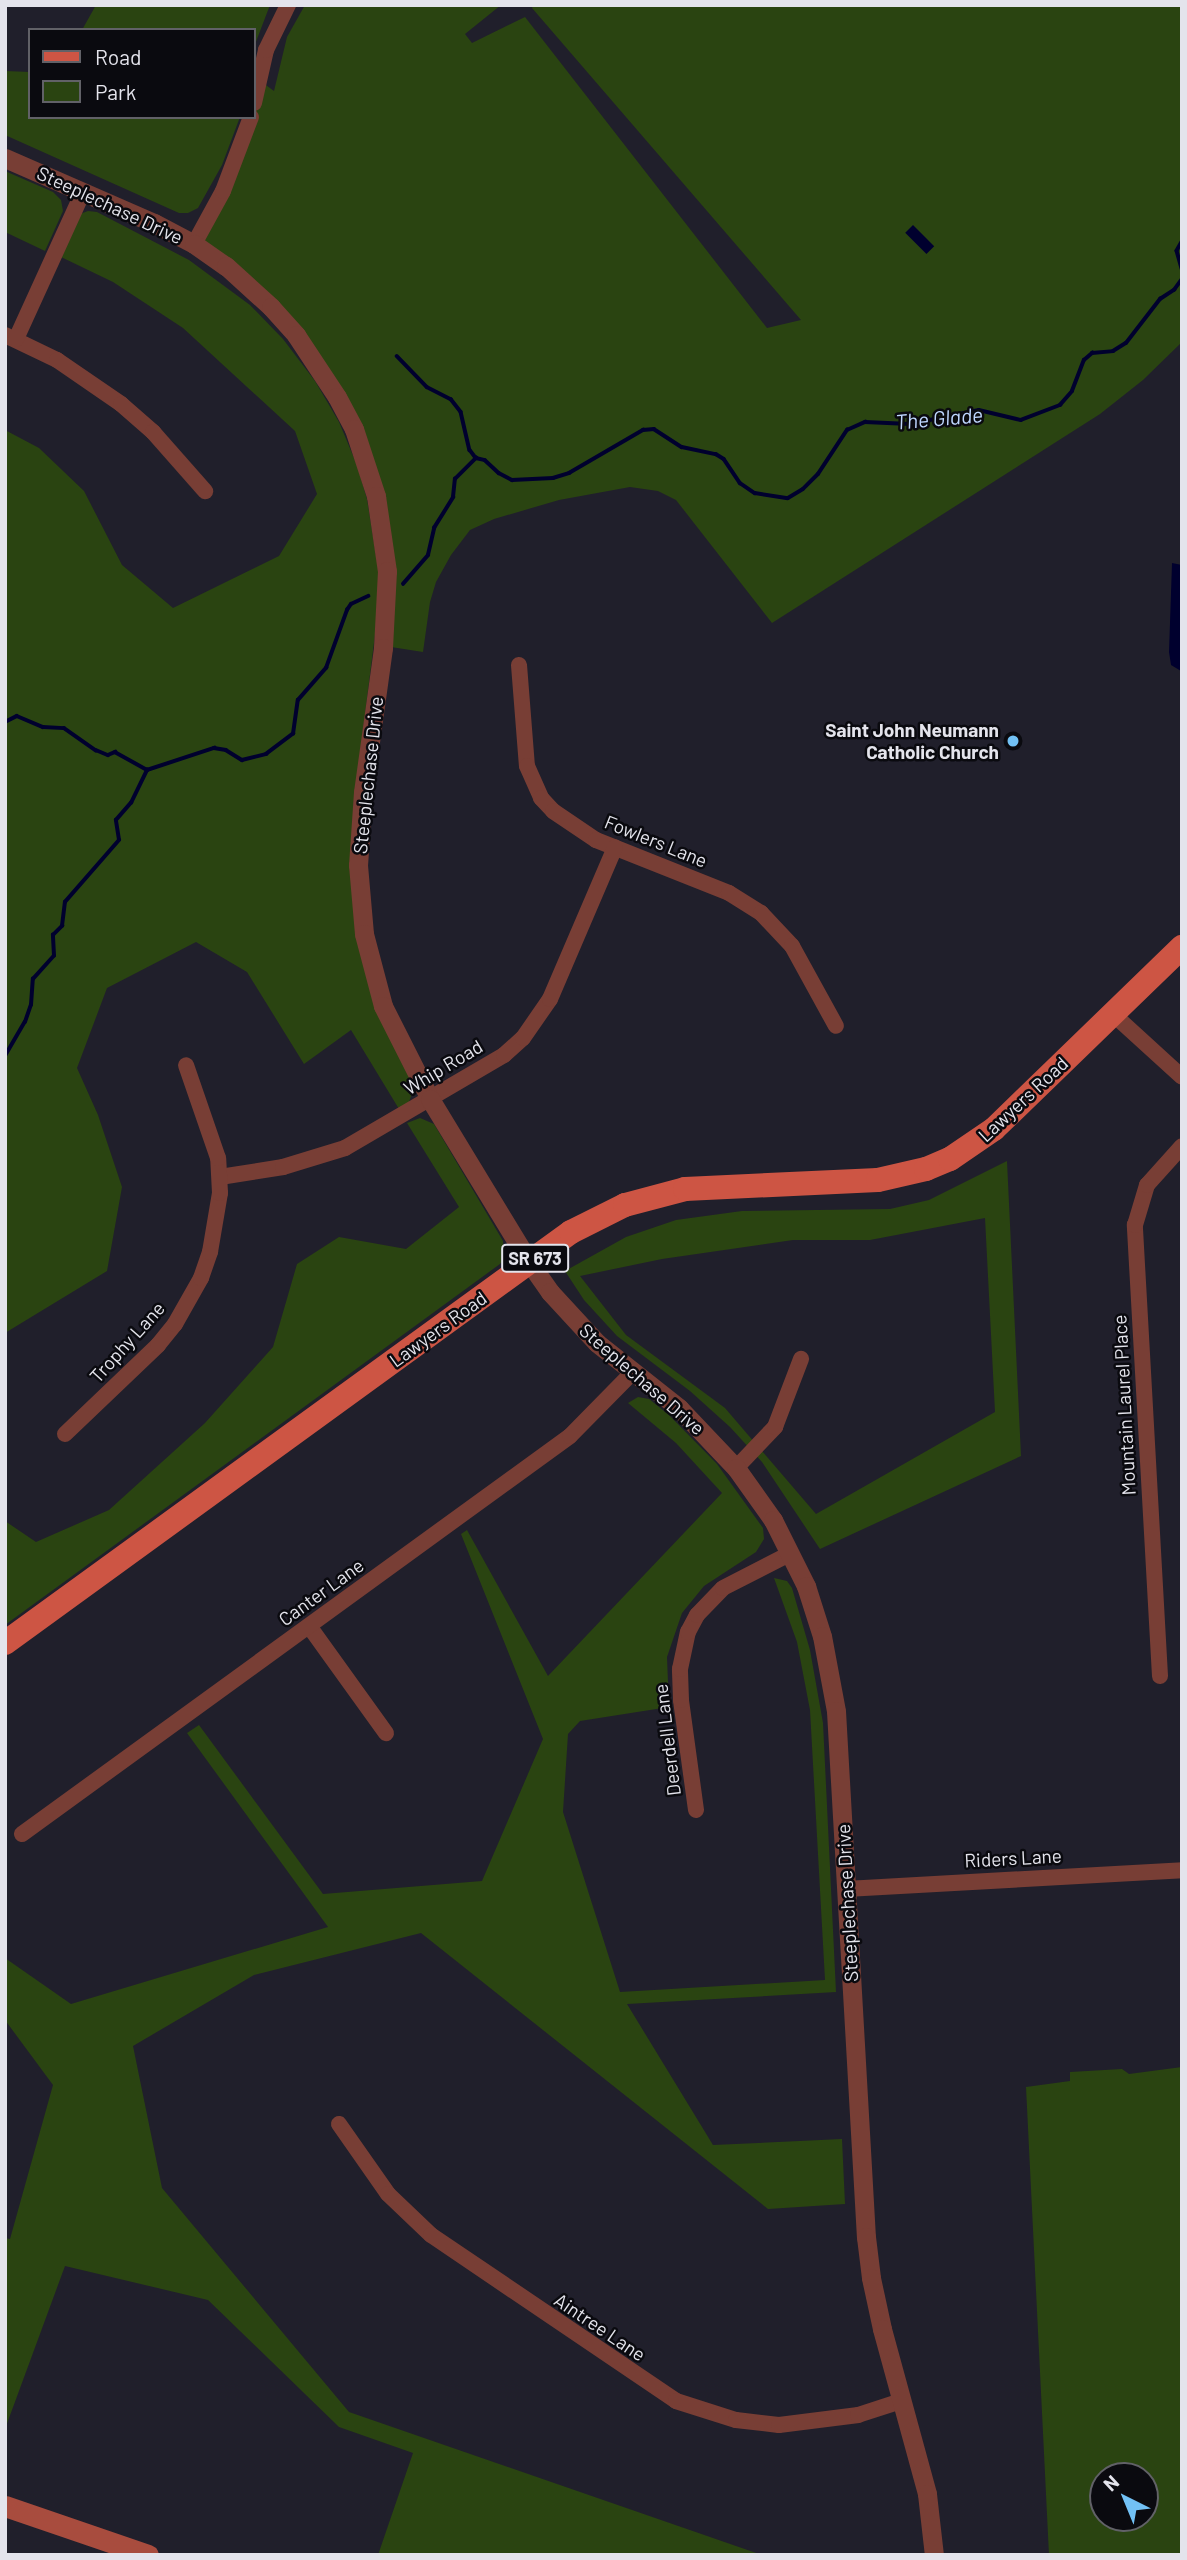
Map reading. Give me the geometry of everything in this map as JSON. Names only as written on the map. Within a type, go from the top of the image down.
[{"type":"main road","name":"Lawyers Road","points":[[5,1643],[529,1262],[598,1217],[653,1196],[714,1186],[878,1180],[926,1169],[973,1146],[994,1129],[1182,947]]},
{"type":"main road","points":[[5,2506],[148,2555]]},
{"type":"street","points":[[256,94],[266,50],[288,5]]},
{"type":"street","points":[[194,244],[223,191],[250,119]]},
{"type":"street","name":"Steeplechase Drive","points":[[5,158],[194,244],[226,266],[261,298],[319,366],[354,429],[376,496],[384,535],[387,585],[383,648],[359,829],[360,900],[364,934],[383,1006],[430,1099],[529,1262],[574,1320],[679,1408],[736,1468],[773,1520],[791,1553],[818,1622],[836,1711],[866,2237],[876,2306],[927,2494],[934,2555]]},
{"type":"street","points":[[83,192],[11,337],[57,360],[121,404],[153,432],[205,491]]},
{"type":"street","name":"Fowlers Lane","points":[[519,665],[524,749],[532,782],[541,798],[562,819],[615,847],[729,893],[761,913],[792,946],[836,1026]]},
{"type":"street","name":"Whip Road","points":[[220,1177],[283,1167],[345,1148],[504,1055],[537,1020],[550,999],[615,847]]},
{"type":"street","points":[[1113,1014],[1182,1077]]},
{"type":"street","name":"Trophy Lane","points":[[65,1434],[158,1345],[191,1300],[214,1239],[220,1177],[214,1138],[186,1065]]},
{"type":"street","name":"Mountain Laurel Place","points":[[1160,1676],[1135,1225],[1147,1185],[1182,1146]]},
{"type":"street","points":[[736,1468],[775,1427],[801,1359]]},
{"type":"street","name":"Canter Lane","points":[[22,1834],[570,1436],[633,1371]]},
{"type":"street","name":"Deerdell Lane","points":[[696,1810],[681,1700],[680,1669],[688,1632],[703,1608],[723,1588],[791,1553]]},
{"type":"street","points":[[309,1626],[386,1733]]},
{"type":"street","name":"Riders Lane","points":[[846,1889],[1182,1870]]},
{"type":"street","name":"Aintree Lane","points":[[339,2124],[388,2194],[431,2235],[676,2401],[736,2420],[779,2425],[858,2415],[901,2401]]},
{"type":"green space","points":[[96,5],[270,5],[256,42],[256,28],[83,28]]},
{"type":"green space","points":[[305,5],[501,5],[465,34],[472,43],[525,17],[767,328],[801,320],[532,8],[533,5],[1182,5],[1182,342],[1143,380],[1100,414],[772,623],[676,500],[658,491],[630,487],[559,500],[494,519],[470,530],[451,555],[436,582],[430,602],[423,652],[391,647],[376,496],[319,366],[194,244],[238,156],[248,119],[256,119],[256,91],[259,80],[274,91],[287,37]]},
{"type":"green space","points":[[5,71],[28,72],[28,119],[239,119],[222,165],[198,208],[188,213],[179,213],[5,135]]},
{"type":"green space","points":[[5,171],[53,192],[61,200],[63,211],[45,251],[5,232]]},
{"type":"green space","points":[[97,212],[189,260],[250,305],[283,339],[315,381],[339,422],[357,465],[367,499],[378,568],[379,603],[353,809],[383,1025],[412,1081],[413,1090],[409,1102],[399,1109],[351,1030],[304,1064],[247,972],[196,942],[107,988],[77,1068],[98,1115],[122,1187],[107,1271],[5,1333],[5,430],[39,448],[84,491],[122,565],[173,608],[279,556],[317,494],[295,431],[183,328],[113,282],[61,257],[80,214]]},
{"type":"green space","points":[[420,1118],[434,1124],[503,1241],[504,1258],[500,1264],[5,1625],[5,1521],[36,1542],[109,1510],[205,1423],[273,1347],[297,1264],[339,1237],[406,1249],[459,1207],[407,1123]]},
{"type":"green space","points":[[1007,1161],[1021,1456],[820,1549],[762,1462],[730,1427],[690,1391],[617,1336],[584,1300],[565,1271],[626,1237],[676,1220],[742,1211],[890,1209],[929,1200]],"holes":[[[985,1218],[995,1412],[816,1514],[725,1408],[626,1335],[580,1276],[662,1259],[793,1240],[870,1240]]]},
{"type":"green space","points":[[638,1397],[649,1399],[669,1415],[717,1464],[763,1528],[764,1539],[756,1552],[704,1586],[682,1613],[667,1657],[669,1707],[580,1721],[568,1734],[563,1812],[620,1992],[825,1980],[810,1710],[797,1642],[774,1578],[787,1581],[792,1588],[810,1650],[823,1723],[836,1992],[627,2004],[713,2145],[842,2139],[845,2204],[768,2209],[421,1933],[254,1975],[133,2046],[162,2188],[349,2412],[762,2555],[378,2555],[413,2453],[339,2427],[208,2300],[65,2266],[5,2429],[5,2238],[10,2239],[53,2085],[5,2020],[5,1958],[71,2004],[328,1927],[187,1733],[199,1725],[323,1894],[482,1881],[543,1739],[461,1534],[467,1530],[548,1676],[722,1493],[676,1443],[628,1403]]},
{"type":"green space","points":[[1182,2067],[1182,2555],[1049,2555],[1026,2087],[1070,2081],[1070,2072],[1122,2069],[1129,2074]]},
{"type":"water","points":[[913,225],[934,246],[926,254],[905,233]]},
{"type":"water","points":[[1172,563],[1182,565],[1181,671],[1171,665],[1169,652]]},
{"type":"waterway","name":"The Glade","points":[[1182,242],[1177,251],[1182,268]]},
{"type":"waterway","name":"The Glade","points":[[476,458],[485,460],[499,473],[512,480],[553,478],[569,473],[643,430],[654,429],[682,447],[716,454],[724,459],[740,483],[755,493],[788,498],[803,489],[818,474],[847,430],[865,422],[910,424],[979,410],[1021,420],[1060,405],[1072,391],[1084,360],[1092,353],[1113,351],[1126,343],[1160,299],[1174,290],[1182,279]]},
{"type":"waterway","points":[[397,356],[427,387],[451,399],[461,412],[470,450],[476,458]]},
{"type":"waterway","name":"The Glade","points":[[403,584],[428,555],[434,528],[453,497],[455,479],[476,458]]},
{"type":"waterway","name":"The Glade","points":[[5,1056],[25,1022],[31,1005],[33,979],[54,956],[53,935],[62,926],[65,902],[119,840],[116,820],[131,803],[147,770],[214,748],[226,750],[242,760],[266,754],[293,734],[298,700],[326,668],[351,604],[368,596]]},
{"type":"waterway","points":[[5,722],[17,716],[43,727],[64,728],[96,750],[108,755],[115,752],[147,770]]},
{"type":"place","name":"Saint John Neumann Catholic Church","points":[[1013,741]]}]
